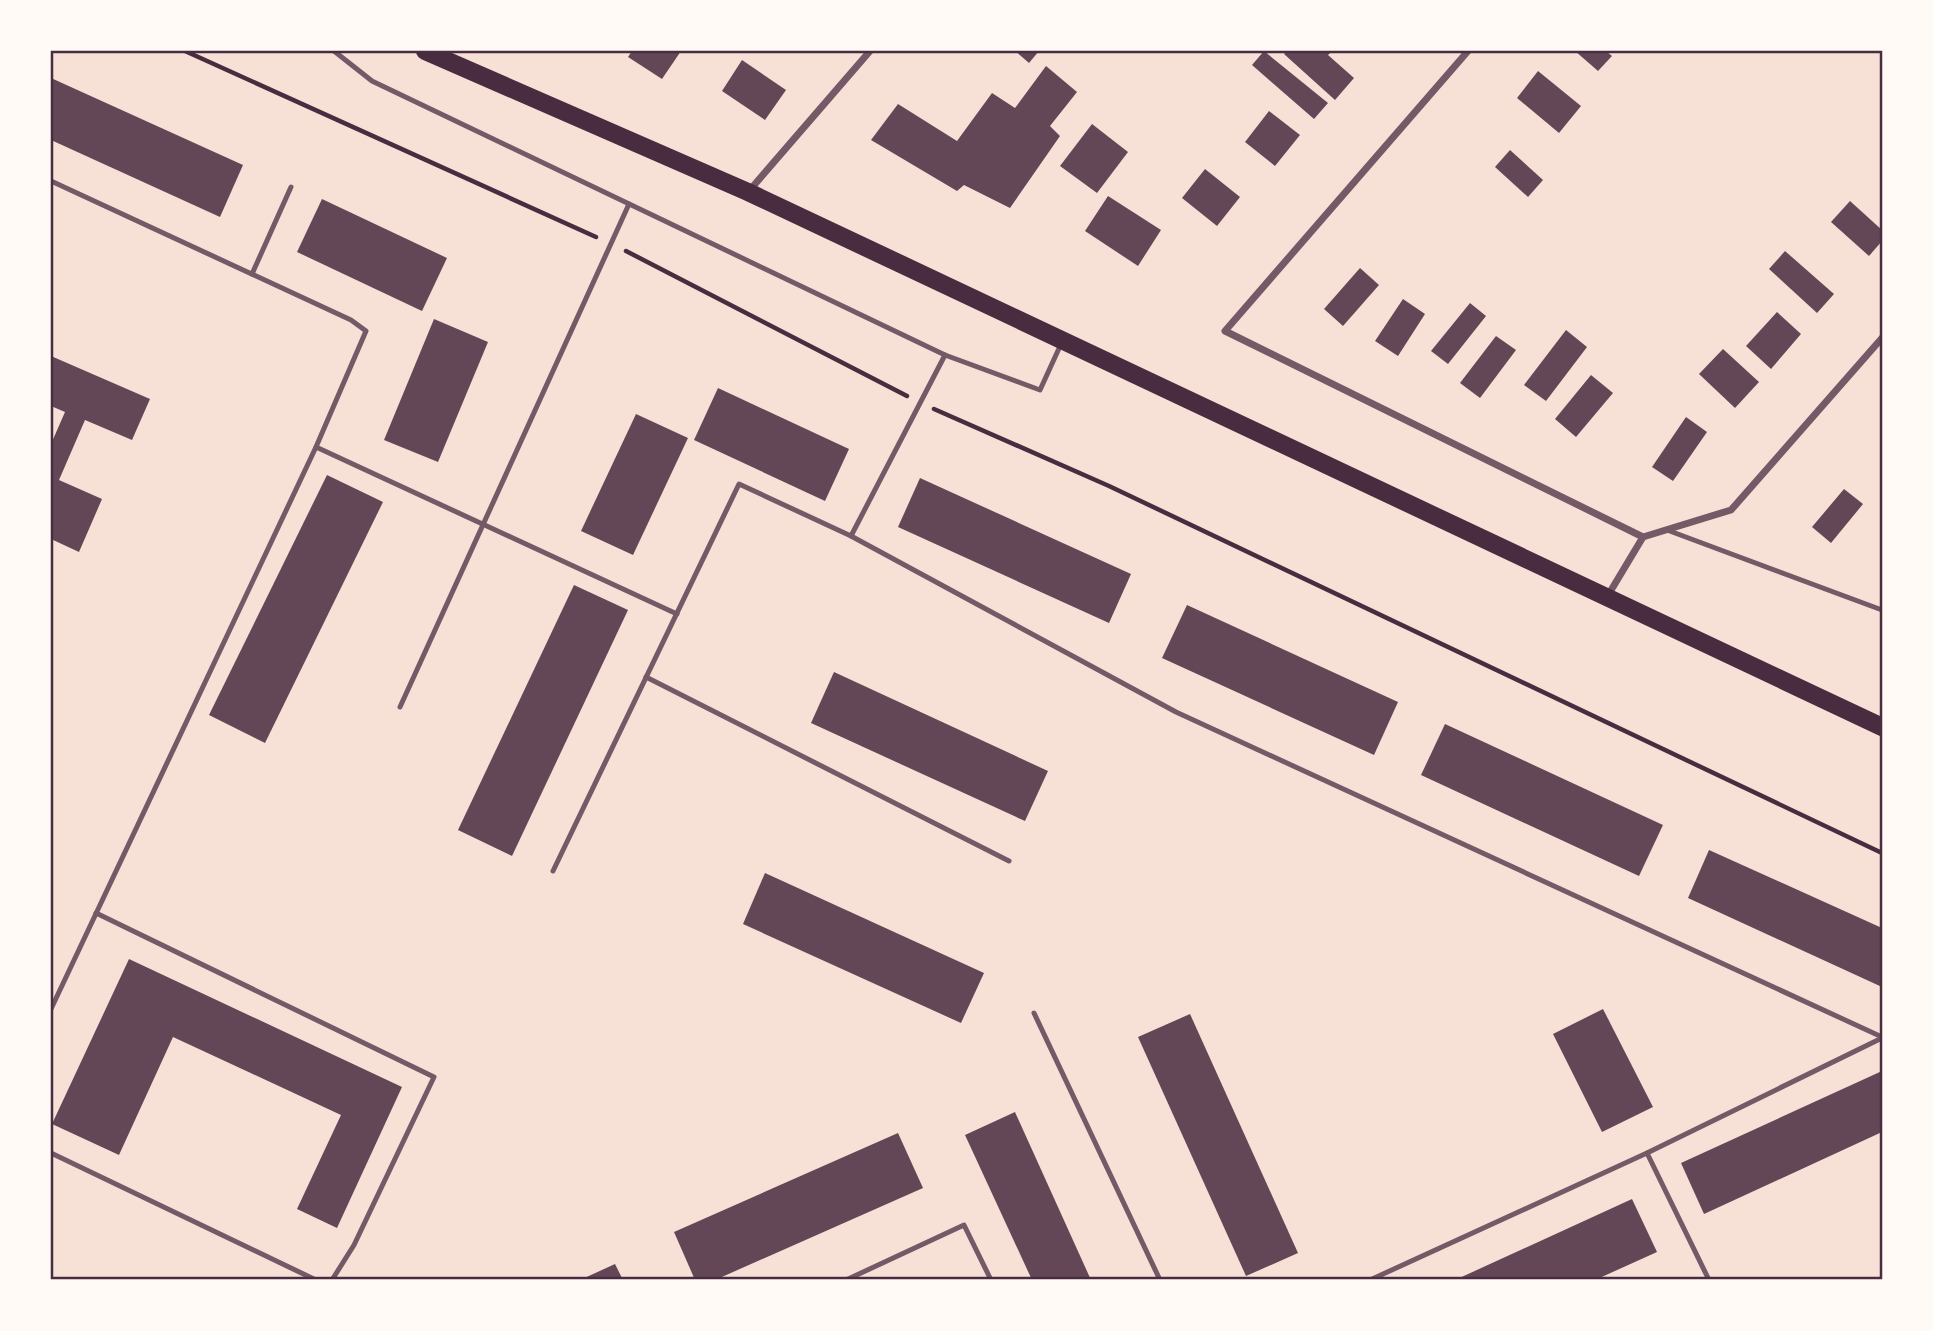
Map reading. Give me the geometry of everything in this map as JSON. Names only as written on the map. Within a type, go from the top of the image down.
[{"type":"main road","points":[[425,51],[748,192],[1882,727]]},
{"type":"street","points":[[748,192],[870,51]]},
{"type":"street","points":[[1468,51],[1224,331],[1643,537],[1731,510],[1882,338]]},
{"type":"street","points":[[1607,597],[1643,537]]},
{"type":"lane","points":[[334,51],[372,81],[945,355],[1040,390],[1062,341]]},
{"type":"lane","points":[[51,181],[351,320],[366,331],[316,447],[51,1009]]},
{"type":"lane","points":[[252,274],[291,187]]},
{"type":"lane","points":[[400,707],[629,204]]},
{"type":"lane","points":[[851,536],[945,355]]},
{"type":"lane","points":[[316,447],[677,614]]},
{"type":"lane","points":[[553,871],[739,484],[851,536],[1176,712],[1882,1037]]},
{"type":"lane","points":[[1667,530],[1882,610]]},
{"type":"lane","points":[[646,677],[1009,861]]},
{"type":"lane","points":[[96,913],[434,1077],[354,1245],[332,1280]]},
{"type":"lane","points":[[1034,1013],[1160,1280]]},
{"type":"lane","points":[[1370,1280],[1647,1153],[1882,1037]]},
{"type":"lane","points":[[51,1153],[316,1280]]},
{"type":"lane","points":[[1647,1153],[1709,1280]]},
{"type":"lane","points":[[846,1280],[964,1225],[991,1280]]},
{"type":"path","points":[[185,51],[610,243],[919,402],[1109,486],[1882,853]]},
{"type":"building","points":[[632,51],[681,51],[662,79],[628,57]]},
{"type":"building","points":[[1015,51],[1039,51],[1029,63]]},
{"type":"building","points":[[1264,51],[1328,103],[1314,119],[1252,65]]},
{"type":"building","points":[[1287,51],[1332,51],[1328,55],[1354,78],[1335,100],[1284,54]]},
{"type":"building","points":[[1575,51],[1606,51],[1612,56],[1598,71]]},
{"type":"building","points":[[742,60],[786,90],[765,120],[722,91]]},
{"type":"building","points":[[1046,66],[1077,92],[1050,126],[1060,136],[1010,208],[964,185],[957,191],[871,140],[898,104],[957,141],[992,93],[1015,108]]},
{"type":"building","points":[[1538,71],[1581,106],[1559,133],[1517,98]]},
{"type":"building","points":[[51,78],[243,165],[220,217],[51,140]]},
{"type":"building","points":[[1269,111],[1300,135],[1275,166],[1245,142]]},
{"type":"building","points":[[1092,124],[1128,152],[1097,193],[1060,166]]},
{"type":"building","points":[[1510,150],[1543,180],[1528,197],[1495,167]]},
{"type":"building","points":[[1205,169],[1240,197],[1217,226],[1182,198]]},
{"type":"building","points":[[1108,196],[1161,230],[1138,266],[1085,231]]},
{"type":"building","points":[[322,199],[447,258],[422,311],[297,252]]},
{"type":"building","points":[[1850,201],[1882,230],[1882,241],[1869,256],[1831,222]]},
{"type":"building","points":[[1785,251],[1834,294],[1817,313],[1769,269]]},
{"type":"building","points":[[1360,268],[1379,285],[1343,326],[1324,309]]},
{"type":"building","points":[[1403,299],[1425,314],[1398,356],[1375,341]]},
{"type":"building","points":[[1470,303],[1486,316],[1448,364],[1431,351]]},
{"type":"building","points":[[1777,312],[1801,334],[1771,369],[1746,346]]},
{"type":"building","points":[[434,319],[488,342],[438,462],[384,440]]},
{"type":"building","points":[[1566,330],[1587,347],[1546,401],[1524,385]]},
{"type":"building","points":[[1496,336],[1516,350],[1480,398],[1460,383]]},
{"type":"building","points":[[1723,349],[1759,382],[1735,408],[1699,374]]},
{"type":"building","points":[[51,356],[150,399],[132,440],[85,420],[59,480],[102,499],[79,552],[51,539],[51,444],[65,412],[51,406]]},
{"type":"building","points":[[1591,375],[1613,393],[1576,437],[1555,419]]},
{"type":"building","points":[[718,388],[849,449],[825,501],[694,440]]},
{"type":"building","points":[[636,414],[688,438],[633,555],[581,531]]},
{"type":"building","points":[[1686,417],[1707,432],[1673,481],[1652,467]]},
{"type":"building","points":[[327,475],[383,502],[265,743],[209,715]]},
{"type":"building","points":[[920,478],[1131,574],[1109,623],[898,527]]},
{"type":"building","points":[[1844,489],[1863,504],[1831,543],[1812,527]]},
{"type":"building","points":[[574,585],[628,610],[512,856],[458,830]]},
{"type":"building","points":[[1187,605],[1398,702],[1374,755],[1162,658]]},
{"type":"building","points":[[834,672],[1048,771],[1025,821],[811,723]]},
{"type":"building","points":[[1445,724],[1663,825],[1639,876],[1421,775]]},
{"type":"building","points":[[1709,850],[1882,928],[1882,987],[1688,898]]},
{"type":"building","points":[[765,873],[984,973],[961,1023],[743,924]]},
{"type":"building","points":[[129,959],[402,1087],[337,1228],[297,1209],[341,1115],[173,1037],[119,1155],[52,1124]]},
{"type":"building","points":[[1603,1009],[1653,1107],[1602,1132],[1553,1034]]},
{"type":"building","points":[[1190,1014],[1298,1253],[1246,1276],[1138,1037]]},
{"type":"building","points":[[1882,1071],[1882,1132],[1704,1214],[1681,1163]]},
{"type":"building","points":[[1015,1112],[1091,1280],[1032,1280],[965,1135]]},
{"type":"building","points":[[898,1133],[923,1188],[715,1280],[695,1280],[674,1232]]},
{"type":"building","points":[[1632,1199],[1657,1252],[1595,1280],[1455,1280]]},
{"type":"building","points":[[615,1264],[623,1280],[580,1280]]}]
